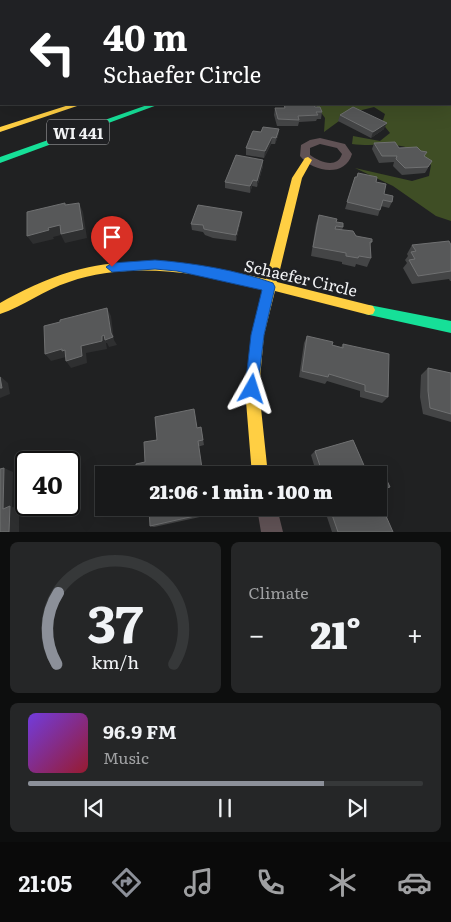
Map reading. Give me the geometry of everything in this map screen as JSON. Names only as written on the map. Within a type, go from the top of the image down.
[{"type":"main road","name":"WI 441","points":[[0,130],[76,105]]},
{"type":"main road","name":"WI 441","points":[[0,160],[153,105]]},
{"type":"main road","points":[[259,466],[252,389],[258,335],[297,178],[308,160]]},
{"type":"main road","name":"Schaefer Circle","points":[[0,309],[68,277],[97,270],[133,265],[177,266],[451,328]]},
{"type":"street","points":[[269,516],[272,532]]},
{"type":"green space","points":[[316,105],[451,105],[451,221],[436,216],[393,186],[355,168],[412,181],[429,176],[431,165],[420,154],[409,148],[393,145],[352,144],[353,136],[380,141],[390,133],[382,123],[385,114],[374,107],[350,113],[324,132],[325,118]]},
{"type":"building","points":[[284,105],[314,105],[315,107],[320,107],[322,112],[316,112],[318,115],[298,116],[299,120],[278,119],[275,108],[285,108]]},
{"type":"building","points":[[353,107],[387,123],[373,132],[340,115]]},
{"type":"building","points":[[263,127],[279,129],[276,138],[272,137],[265,151],[246,148],[253,131],[261,132]]},
{"type":"building","points":[[395,142],[399,148],[417,147],[421,151],[427,152],[424,156],[432,161],[428,167],[405,168],[396,159],[397,156],[382,156],[374,143]]},
{"type":"building","points":[[236,155],[263,160],[257,181],[253,180],[250,186],[225,182]]},
{"type":"building","points":[[358,173],[377,177],[376,182],[386,184],[384,194],[393,196],[392,202],[383,200],[380,210],[347,202]]},
{"type":"building","points":[[65,203],[65,205],[79,203],[83,229],[61,234],[60,225],[27,236],[27,212]]},
{"type":"building","points":[[198,205],[242,212],[236,235],[204,229],[203,225],[191,224]]},
{"type":"building","points":[[319,215],[337,219],[336,222],[343,223],[343,227],[336,226],[335,229],[353,231],[356,236],[372,239],[372,242],[370,242],[371,258],[346,256],[346,253],[313,247]]},
{"type":"building","points":[[449,241],[451,245],[451,271],[418,276],[409,260],[415,259],[411,252],[416,251],[412,245]]},
{"type":"building","points":[[107,308],[113,337],[105,340],[104,335],[102,336],[102,341],[81,346],[82,356],[66,361],[65,350],[62,351],[62,349],[45,354],[44,326]]},
{"type":"building","points":[[307,336],[333,342],[332,345],[343,348],[343,344],[389,354],[388,397],[365,391],[365,385],[329,374],[328,377],[302,371]]},
{"type":"building","points":[[428,368],[451,373],[451,414],[430,408]]},
{"type":"building","points":[[194,409],[197,428],[201,427],[203,440],[198,441],[202,466],[136,466],[136,464],[145,462],[144,442],[157,440],[155,417]]},
{"type":"building","points":[[353,440],[364,466],[320,466],[315,451]]},
{"type":"building","points":[[4,468],[3,509],[10,506],[9,532],[0,532],[0,469]]},
{"type":"building","points":[[149,516],[195,516],[150,526]]},
{"type":"building","points":[[332,516],[386,516],[393,532],[338,532]]},
{"type":"traffic: fast","points":[[0,160],[153,105]]},
{"type":"traffic: fast","points":[[369,310],[451,327]]},
{"type":"traffic: slow","points":[[0,130],[76,105]]},
{"type":"traffic: slow","points":[[259,466],[252,389],[258,335],[297,178],[308,160]]},
{"type":"traffic: slow","points":[[0,309],[44,286],[67,277],[91,271],[126,267],[161,267],[231,276],[369,310]]},
{"type":"route","points":[[112,267],[133,265],[177,266],[269,287],[258,335],[252,389]]}]
